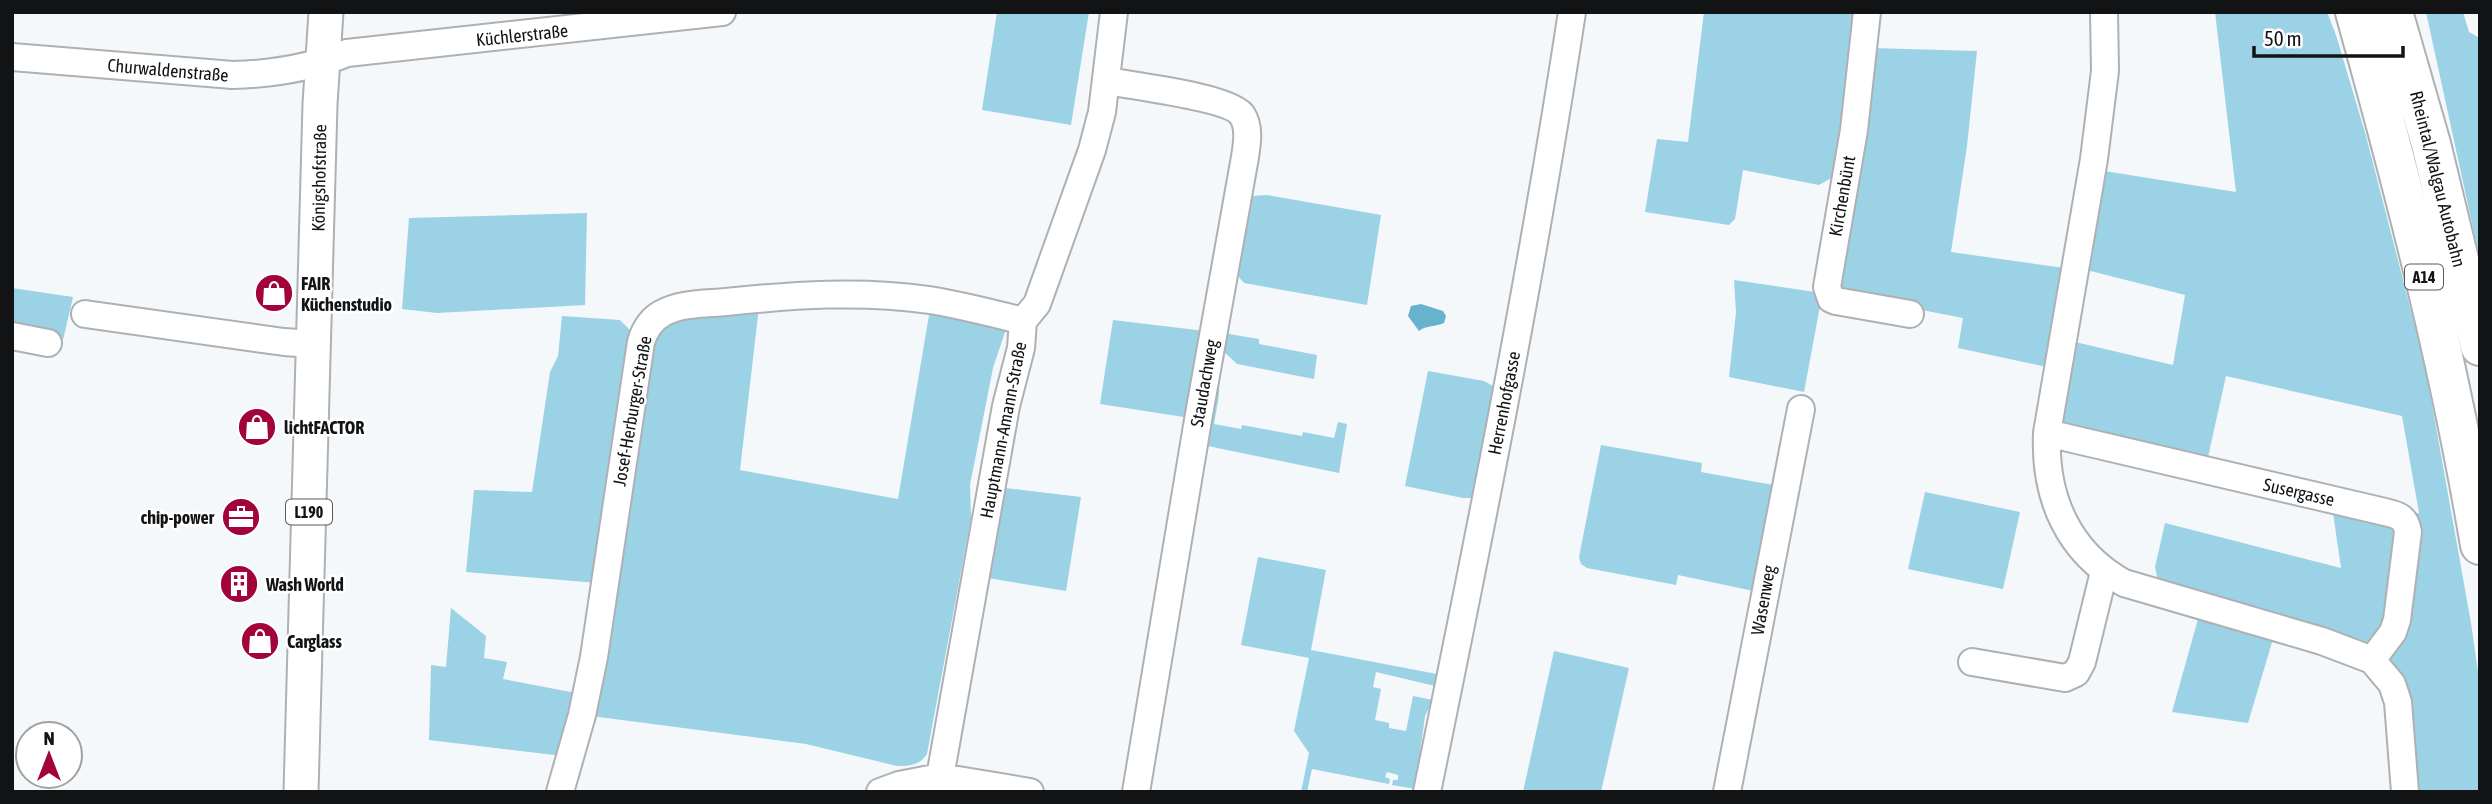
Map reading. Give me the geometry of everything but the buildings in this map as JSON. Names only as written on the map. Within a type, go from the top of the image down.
[{"type":"highway","name":"Rheintal/Walgau Autobahn","points":[[2355,12],[2399,170],[2462,444],[2480,545]]},
{"type":"highway","name":"Rheintal/Walgau Autobahn","points":[[2393,12],[2434,156],[2480,346]]},
{"type":"main road","name":"Königshofstraße","points":[[301,792],[326,12]]},
{"type":"street","name":"Küchlerstraße","points":[[323,62],[348,53],[722,12]]},
{"type":"street","name":"Hauptmann-Amann-Straße","points":[[940,777],[1006,406],[1021,348],[1023,321],[1037,304],[1092,150],[1107,81],[1114,12]]},
{"type":"street","name":"Herrenhofgasse","points":[[1427,792],[1511,368],[1572,12]]},
{"type":"street","name":"Kirchenbünt","points":[[1867,12],[1854,130],[1827,287],[1831,299],[1836,302],[1910,314]]},
{"type":"street","points":[[2104,12],[2105,71],[2094,159],[2047,433],[2047,466],[2052,495],[2077,544],[2104,572],[2138,588],[2322,641],[2372,660],[2392,684],[2398,702],[2402,726],[2405,792]]},
{"type":"street","name":"Churwaldenstraße","points":[[12,57],[233,75],[274,73],[323,62]]},
{"type":"street","name":"Staudachweg","points":[[1107,81],[1228,105],[1244,118],[1247,129],[1245,157],[1136,792]]},
{"type":"street","name":"Josef-Herburger-Straße","points":[[560,792],[587,695],[641,342],[650,322],[660,314],[680,307],[796,294],[875,295],[926,300],[1023,321]]},
{"type":"street","points":[[85,314],[314,344]]},
{"type":"street","points":[[12,336],[48,343]]},
{"type":"street","name":"Wasenweg","points":[[1727,792],[1801,409]]},
{"type":"street","name":"Susergasse","points":[[2047,433],[2402,518],[2407,523],[2408,532],[2397,620],[2393,632],[2372,660]]},
{"type":"street","points":[[1972,662],[2065,678],[2076,673],[2082,662],[2104,572]]},
{"type":"street","points":[[880,792],[899,785],[940,777],[1030,792]]},
{"type":"shaded area","points":[[997,12],[1089,12],[1071,125],[982,110]]},
{"type":"shaded area","points":[[1704,12],[1863,12],[1835,176],[1819,185],[1743,170],[1735,219],[1729,225],[1645,212],[1657,139],[1688,142]]},
{"type":"shaded area","points":[[2215,12],[2327,12],[2336,35],[2366,136],[2425,365],[2480,686],[2480,792],[2413,792],[2390,657],[2402,631],[2419,513],[2402,416],[2226,376],[2206,466],[2057,431],[2071,341],[2173,365],[2185,295],[2075,267],[2092,169],[2236,192]]},
{"type":"shaded area","points":[[2426,12],[2463,12],[2469,32],[2480,38],[2480,260]]},
{"type":"shaded area","points":[[1872,48],[1977,51],[1967,146],[1951,252],[2064,268],[2047,367],[1958,348],[1963,318],[1839,294]]},
{"type":"shaded area","points":[[1267,195],[1381,215],[1367,305],[1244,283],[1233,270],[1251,196]]},
{"type":"shaded area","points":[[587,213],[585,305],[437,313],[402,309],[409,218]]},
{"type":"shaded area","points":[[1734,280],[1815,292],[1821,301],[1804,392],[1729,377],[1736,312]]},
{"type":"shaded area","points":[[12,288],[73,297],[63,340],[12,331]]},
{"type":"shaded area","points":[[1421,304],[1443,311],[1446,316],[1444,323],[1419,331],[1408,316],[1411,306]]},
{"type":"shaded area","points":[[759,307],[740,470],[898,499],[930,309],[1006,329],[993,368],[970,485],[971,518],[927,754],[914,764],[897,766],[806,744],[591,716],[654,336],[674,319]]},
{"type":"shaded area","points":[[562,316],[620,320],[632,332],[597,583],[466,572],[474,490],[532,492],[550,372],[558,356]]},
{"type":"shaded area","points":[[1113,320],[1205,331],[1190,418],[1100,404]]},
{"type":"shaded area","points":[[1223,333],[1259,339],[1259,344],[1317,355],[1314,379],[1237,364],[1222,350]]},
{"type":"shaded area","points":[[1428,371],[1484,381],[1495,387],[1475,498],[1405,486]]},
{"type":"shaded area","points":[[1219,378],[1214,424],[1241,429],[1242,425],[1302,436],[1303,432],[1334,438],[1338,422],[1347,424],[1339,473],[1203,445]]},
{"type":"shaded area","points":[[1601,445],[1702,463],[1701,472],[1779,486],[1758,592],[1678,575],[1676,585],[1587,568],[1581,564],[1579,557]]},
{"type":"shaded area","points":[[997,487],[1081,497],[1066,591],[982,577]]},
{"type":"shaded area","points":[[1925,492],[2020,512],[2003,589],[1908,569]]},
{"type":"shaded area","points":[[2332,506],[2398,526],[2396,586],[2391,616],[2378,634],[2364,643],[2359,644],[2158,581],[2155,567],[2165,523],[2341,568]]},
{"type":"shaded area","points":[[1258,557],[1326,570],[1311,650],[1437,674],[1435,686],[1376,672],[1373,687],[1381,689],[1375,720],[1389,723],[1389,728],[1406,731],[1413,696],[1433,700],[1425,716],[1415,789],[1392,785],[1393,780],[1398,780],[1398,775],[1387,772],[1385,777],[1390,779],[1389,784],[1312,769],[1307,792],[1301,792],[1309,753],[1294,731],[1309,658],[1241,645]]},
{"type":"shaded area","points":[[451,608],[486,636],[484,658],[507,662],[503,679],[581,694],[563,756],[429,740],[431,665],[446,667]]},
{"type":"shaded area","points":[[2198,619],[2273,639],[2248,723],[2172,712]]},
{"type":"shaded area","points":[[1554,651],[1629,668],[1601,792],[1523,792]]},
{"type":"place","name":"FAIR Küchenstudio","points":[[274,293]]},
{"type":"place","name":"lichtFACTOR","points":[[257,427]]},
{"type":"place","name":"chip-power","points":[[241,517]]},
{"type":"place","name":"Wash World","points":[[239,584]]},
{"type":"place","name":"Carglass","points":[[260,641]]}]
